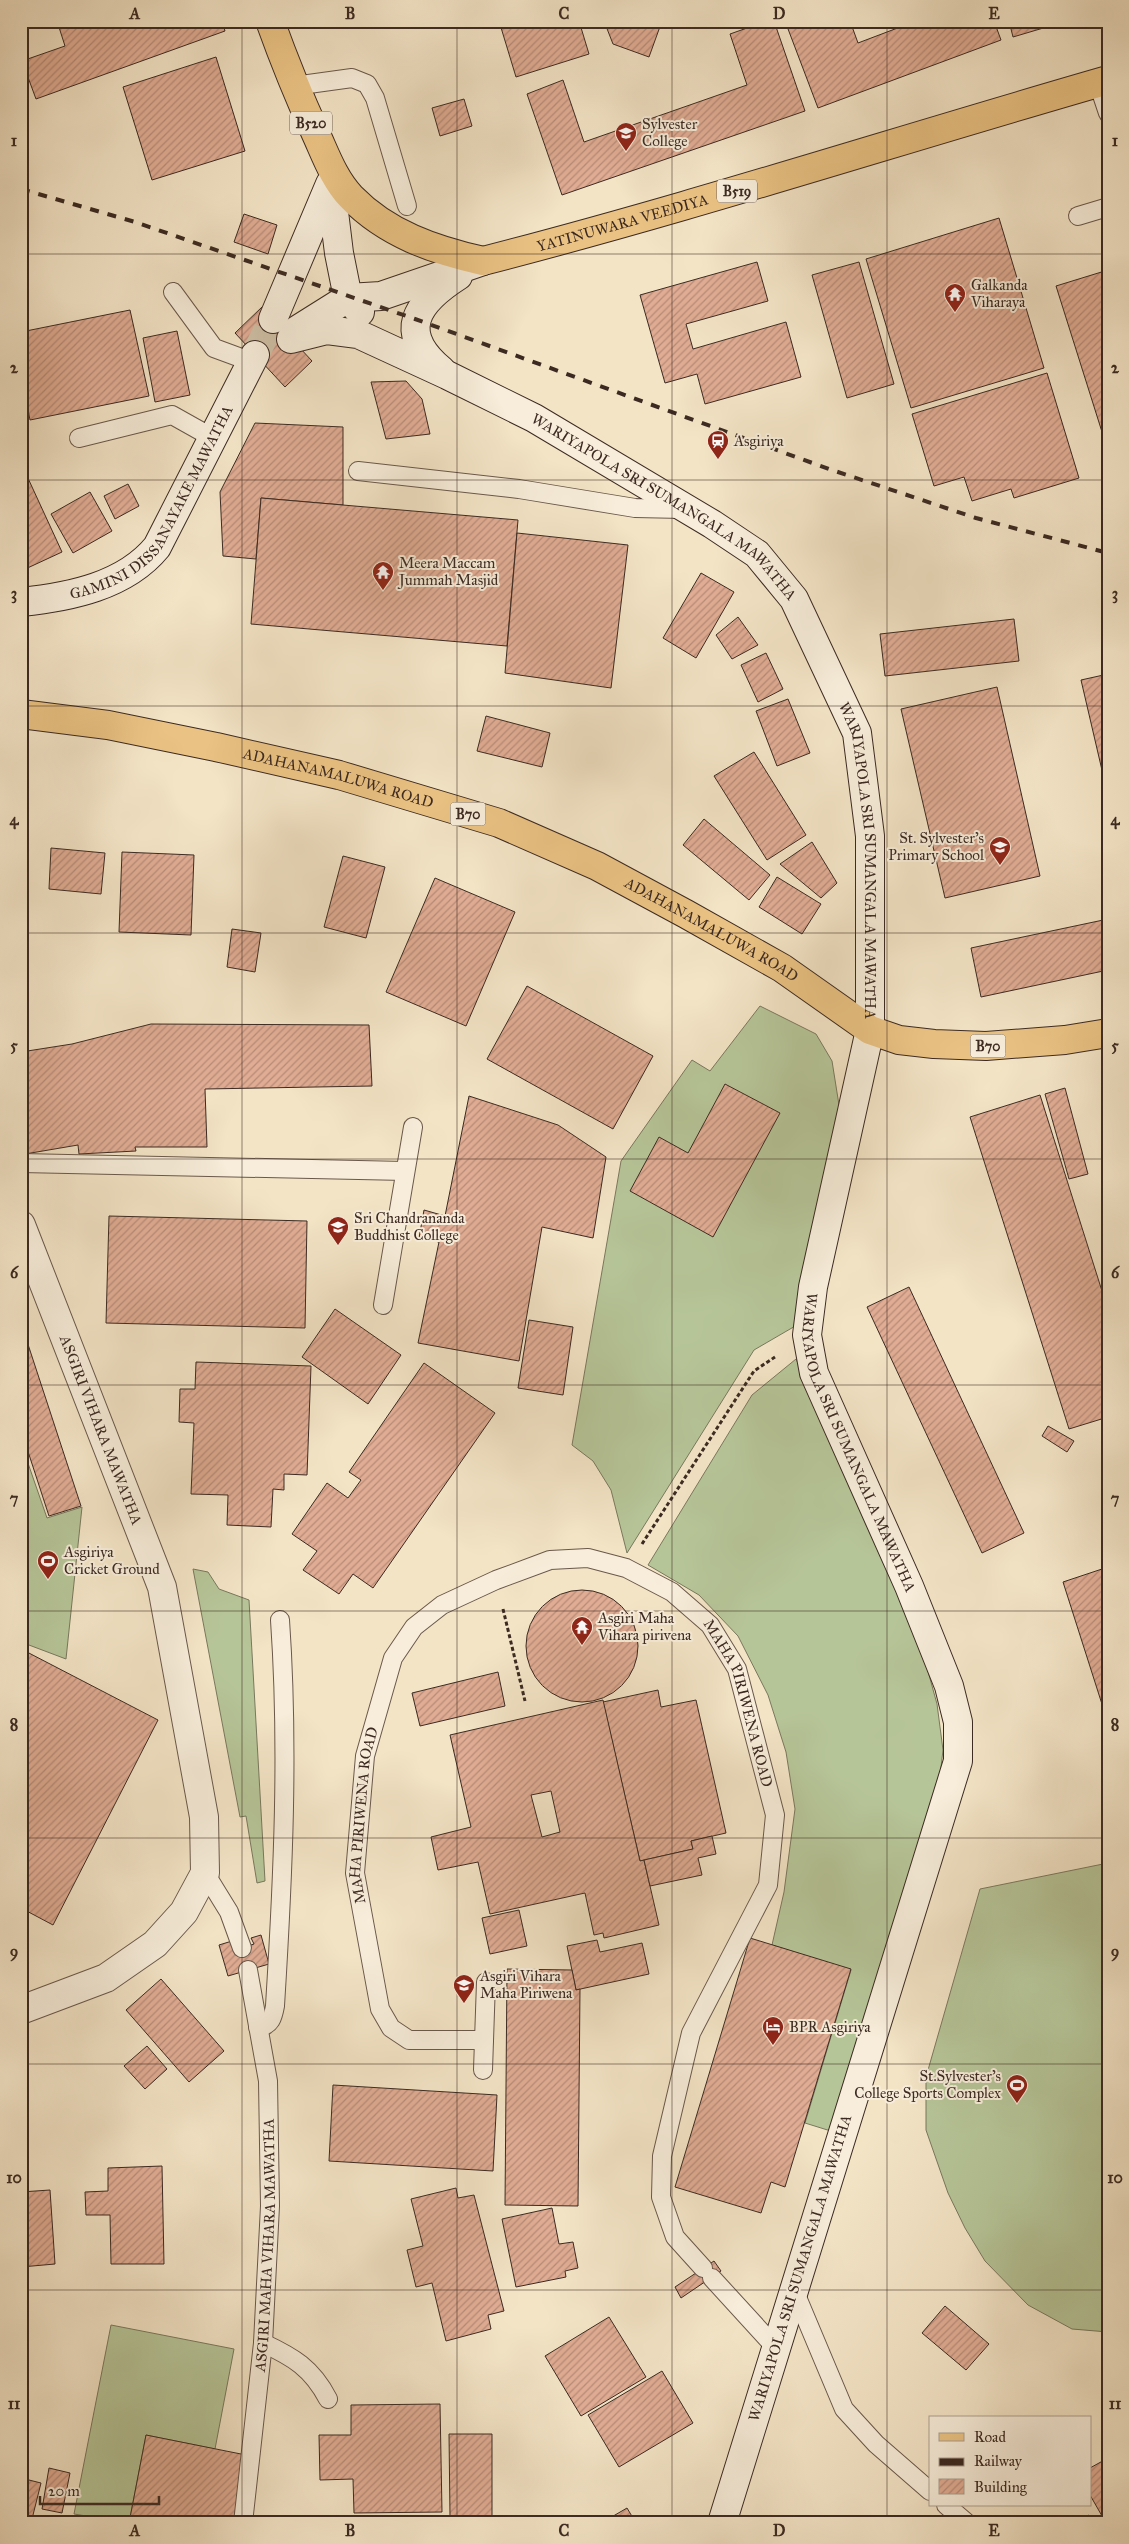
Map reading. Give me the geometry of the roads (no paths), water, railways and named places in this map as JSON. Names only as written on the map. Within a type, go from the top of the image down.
[{"type":"main road","name":"B520","points":[[270,21],[294,86],[334,174],[350,196],[370,214]]},
{"type":"main road","name":"YATINUWARA VEEDIYA","points":[[370,214],[413,240],[443,252],[483,261],[734,192],[911,137],[1103,81]]},
{"type":"main road","name":"ADAHANAMALUWA ROAD","points":[[21,714],[108,725],[226,749],[339,775],[499,823],[598,866],[686,914],[782,968],[870,1030]]},
{"type":"main road","name":"B70","points":[[870,1030],[908,1041],[986,1046],[1065,1040],[1108,1033]]},
{"type":"street","points":[[334,174],[334,212],[348,298]]},
{"type":"street","points":[[284,331],[334,174]]},
{"type":"street","points":[[284,331],[348,298],[381,296],[483,261]]},
{"type":"street","points":[[447,375],[432,362],[421,348],[415,334],[415,320],[429,299],[452,280],[483,261]]},
{"type":"street","name":"WARIYAPOLA SRI SUMANGALA MAWATHA","points":[[348,298],[396,352]]},
{"type":"street","name":"WARIYAPOLA SRI SUMANGALA MAWATHA","points":[[284,331],[340,330],[358,334],[447,375],[534,418],[757,554],[794,598],[857,734],[870,836],[870,1030],[813,1286],[807,1335],[814,1373],[909,1586],[949,1686],[958,1722],[958,1761],[722,2523]]},
{"type":"street","name":"GAMINI DISSANAYAKE MAWATHA","points":[[21,602],[74,593],[108,583],[134,570],[148,558],[157,548],[255,358]]},
{"type":"street","name":"ASGIRI VIHARA MAWATHA","points":[[21,1225],[162,1587],[204,1817],[206,1873]]},
{"type":"street","points":[[21,2010],[106,1978],[155,1944],[184,1912],[206,1873]]},
{"type":"lane","points":[[294,86],[352,78],[367,84],[375,98],[407,206]]},
{"type":"lane","points":[[1103,81],[1108,113]]},
{"type":"lane","points":[[1078,216],[1108,208]]},
{"type":"lane","points":[[173,292],[214,348],[255,358]]},
{"type":"lane","points":[[79,438],[172,415],[213,438]]},
{"type":"lane","points":[[358,471],[519,489],[635,508],[686,509]]},
{"type":"lane","points":[[382,1306],[412,1128]]},
{"type":"lane","points":[[21,1163],[405,1171]]},
{"type":"lane","name":"MAHA PIRIWENA ROAD","points":[[484,2040],[408,2040],[391,2028],[380,2009],[355,1873],[365,1756],[394,1658],[414,1627],[442,1605],[496,1580],[550,1560],[588,1558],[626,1568],[672,1592],[710,1625],[737,1668],[775,1816],[768,1885],[691,2033],[662,2156],[661,2197],[675,2237],[775,2347]]},
{"type":"lane","points":[[258,2027],[263,2027],[273,2018],[276,2006],[282,1909],[286,1758],[285,1690],[280,1620]]},
{"type":"lane","points":[[206,1873],[229,1912],[242,1948]]},
{"type":"lane","name":"ASGIRI MAHA VIHARA MAWATHA","points":[[243,2523],[262,2344],[270,2206],[268,2081],[248,1970]]},
{"type":"lane","points":[[483,2070],[486,1982]]},
{"type":"lane","points":[[794,2290],[844,2409],[876,2444],[929,2490]]},
{"type":"lane","points":[[262,2344],[292,2357],[318,2380],[328,2399]]},
{"type":"lane","points":[[947,2506],[966,2523]]},
{"type":"tunnel","points":[[255,355],[273,319]]},
{"type":"railway","points":[[21,189],[135,222],[415,319],[829,469],[976,518],[1108,553]]},
{"type":"place","name":"Sylvester College","points":[[626,152]]},
{"type":"place","name":"Galkanda Viharaya","points":[[955,313]]},
{"type":"place","name":"Asgiriya","points":[[718,460]]},
{"type":"place","name":"Meera Maccam Jummah Masjid","points":[[383,591]]},
{"type":"place","name":"St. Sylvester's Primary School","points":[[1000,866]]},
{"type":"place","name":"Sri Chandrananda Buddhist College","points":[[338,1246]]},
{"type":"place","name":"Asgiriya Cricket Ground","points":[[48,1580]]},
{"type":"place","name":"Asgiri Maha Vihara pirivena","points":[[582,1646]]},
{"type":"place","name":"Asgiri Vihara Maha Piriwena","points":[[464,2004]]},
{"type":"place","name":"BPR Asgiriya","points":[[773,2046]]},
{"type":"place","name":"St.Sylvester's College Sports Complex","points":[[1017,2104]]}]
